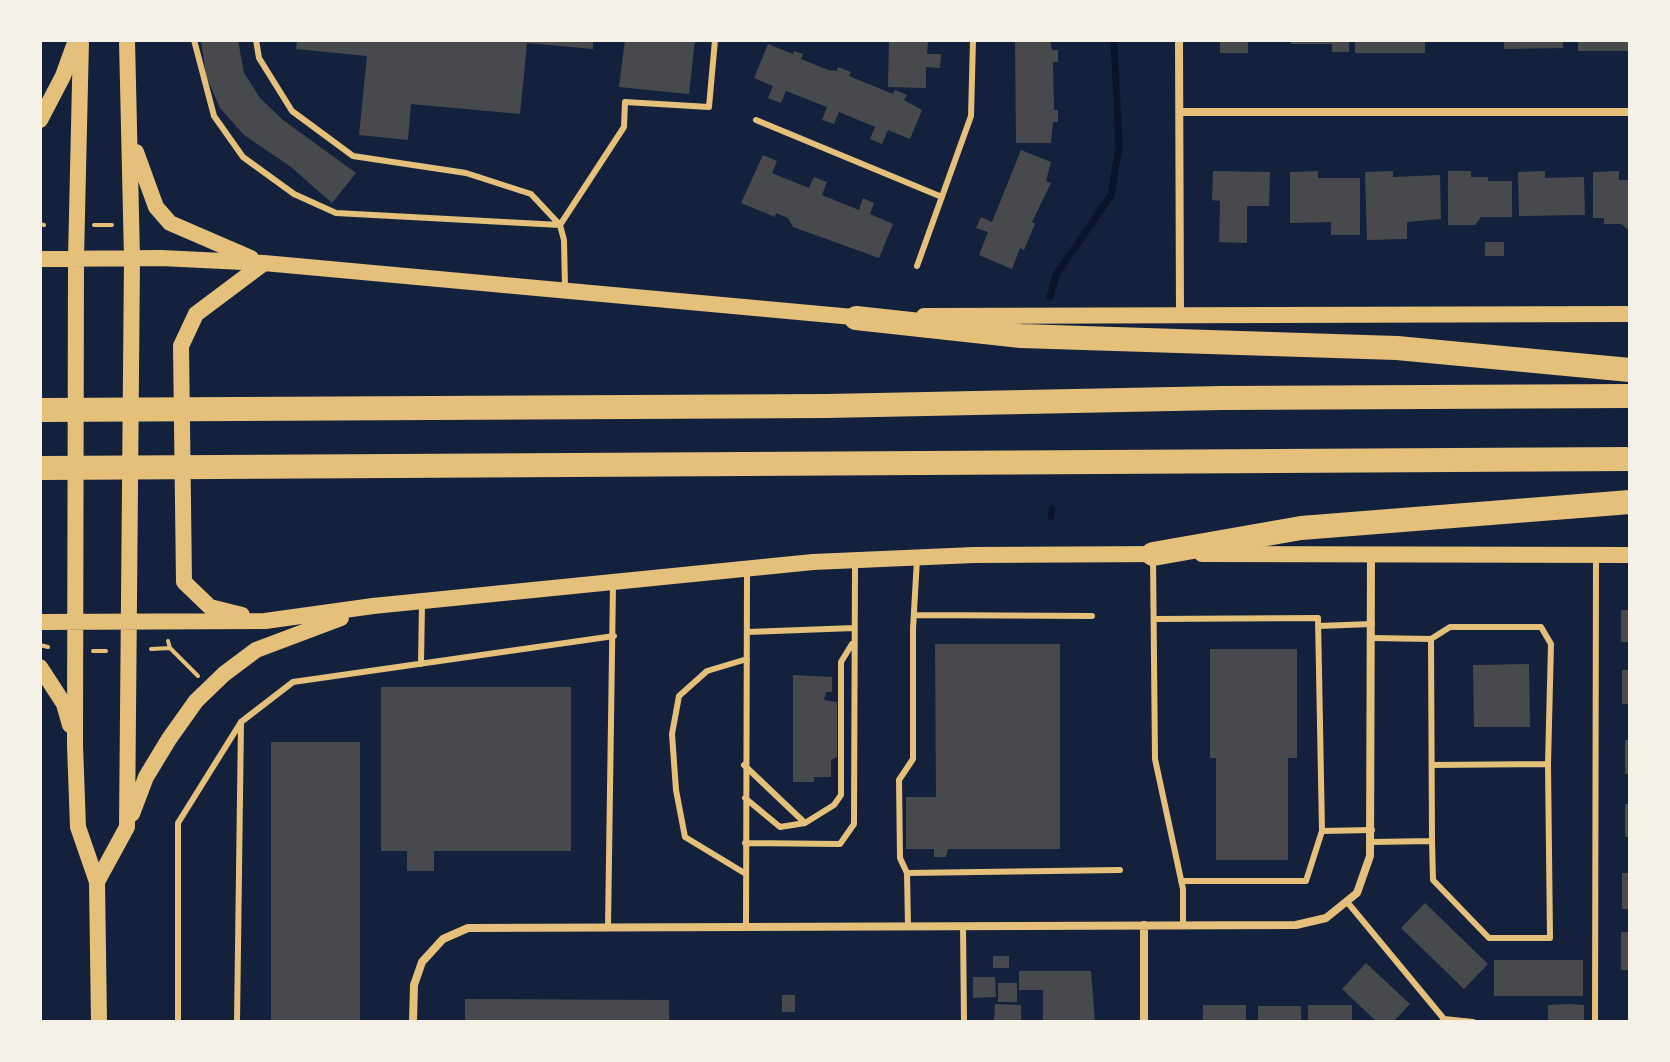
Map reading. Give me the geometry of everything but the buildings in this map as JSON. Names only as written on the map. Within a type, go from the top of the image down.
[{"type":"highway","points":[[856,318],[1021,336],[1397,348],[1630,370]]},
{"type":"highway","points":[[40,410],[1630,396]]},
{"type":"highway","points":[[40,468],[1630,459]]},
{"type":"highway","points":[[1153,554],[1301,528],[1630,502]]},
{"type":"main road","points":[[40,120],[78,40]]},
{"type":"main road","points":[[78,40],[75,745],[78,827],[97,882],[99,1022]]},
{"type":"main road","points":[[127,40],[132,258],[127,827]]},
{"type":"main road","points":[[131,133],[156,207],[170,223],[264,263]]},
{"type":"main road","points":[[40,259],[132,258],[264,263],[856,318],[1180,313],[1630,314]]},
{"type":"main road","points":[[264,263],[196,314],[181,346],[181,424],[184,582],[210,607],[265,621]]},
{"type":"main road","points":[[40,622],[265,621],[373,606],[747,568],[917,557],[1630,555]]},
{"type":"main road","points":[[97,882],[127,827],[146,777],[196,701],[224,674],[256,650],[373,606]]},
{"type":"main road","points":[[40,667],[64,704],[75,745]]},
{"type":"street","points":[[1179,40],[1180,313]]},
{"type":"street","points":[[1180,112],[1630,112]]},
{"type":"street","points":[[413,1022],[414,985],[433,947],[454,932],[468,928],[1296,925],[1326,918],[1348,903],[1363,881],[1372,842],[1371,554]]},
{"type":"street","points":[[1144,925],[1144,1022]]},
{"type":"lane","points":[[194,40],[214,116],[243,157],[294,194],[336,213],[560,225]]},
{"type":"lane","points":[[256,40],[259,58],[292,111],[353,156],[466,173],[531,194],[560,225],[564,240],[565,290]]},
{"type":"lane","points":[[560,225],[624,127],[625,102],[709,107],[715,40]]},
{"type":"lane","points":[[917,266],[971,116],[973,40]]},
{"type":"lane","points":[[756,120],[942,197]]},
{"type":"lane","points":[[1153,554],[1155,759],[1181,881],[1183,925]]},
{"type":"lane","points":[[1595,1022],[1596,555]]},
{"type":"lane","points":[[908,926],[907,873],[900,858],[899,780],[913,759],[913,629],[917,557]]},
{"type":"lane","points":[[745,843],[840,844],[849,837],[854,824],[855,560]]},
{"type":"lane","points":[[746,927],[744,765],[747,568]]},
{"type":"lane","points":[[608,927],[613,582]]},
{"type":"lane","points":[[421,664],[422,603]]},
{"type":"lane","points":[[916,615],[1092,616]]},
{"type":"lane","points":[[1154,619],[1318,618],[1322,831],[1306,881],[1181,881]]},
{"type":"lane","points":[[1318,626],[1372,624]]},
{"type":"lane","points":[[1372,638],[1431,639],[1450,627],[1541,627],[1551,644],[1548,764],[1550,938],[1489,938],[1433,880],[1431,639]]},
{"type":"lane","points":[[748,632],[854,628]]},
{"type":"lane","points":[[178,1022],[178,823],[241,722],[293,682],[614,636]]},
{"type":"lane","points":[[745,798],[780,827],[805,823],[824,814],[841,795],[841,662],[854,642]]},
{"type":"lane","points":[[746,874],[685,837],[676,790],[672,734],[679,696],[707,671],[747,659]]},
{"type":"lane","points":[[237,1022],[241,722]]},
{"type":"lane","points":[[1432,765],[1548,764]]},
{"type":"lane","points":[[744,765],[805,823]]},
{"type":"lane","points":[[1322,831],[1372,830]]},
{"type":"lane","points":[[1372,842],[1432,841]]},
{"type":"lane","points":[[907,873],[1120,870]]},
{"type":"lane","points":[[1348,903],[1443,1021],[1473,1022]]},
{"type":"lane","points":[[963,926],[964,1022]]},
{"type":"path","points":[[94,225],[115,225]]},
{"type":"path","points":[[151,649],[170,648],[203,680]]},
{"type":"waterway","points":[[1050,297],[1056,275],[1111,195],[1119,147],[1114,40]]},
{"type":"waterway","points":[[1051,517],[1052,509]]}]
